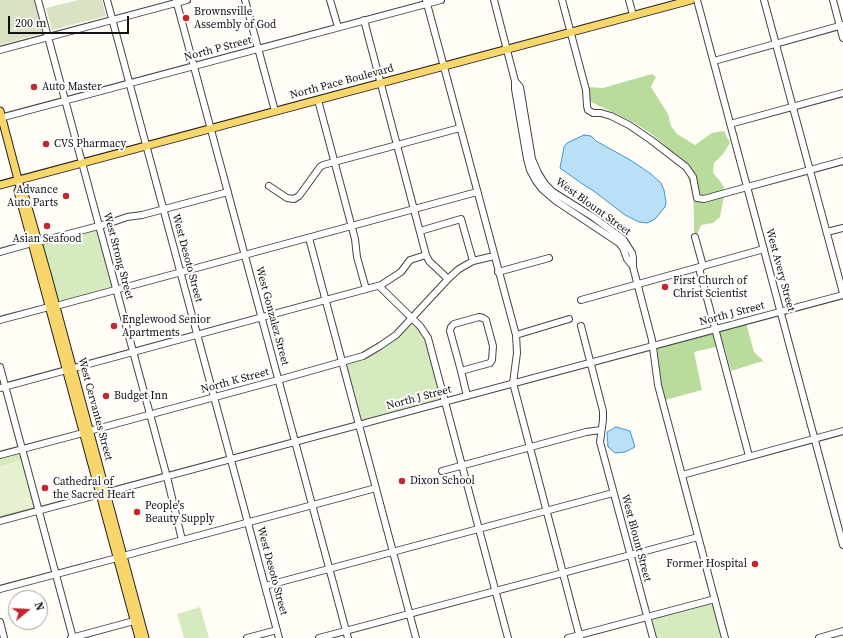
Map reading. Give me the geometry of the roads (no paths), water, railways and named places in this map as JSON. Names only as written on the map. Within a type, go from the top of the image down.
[{"type":"main road","name":"North Pace Boulevard","points":[[0,185],[19,184],[83,164],[211,128],[691,0]]},
{"type":"main road","name":"West Cervantes Street","points":[[1,115],[19,184],[23,190],[35,243],[120,557],[145,638]]},
{"type":"main road","name":"West Cervantes Street","points":[[120,557],[134,621],[139,636]]},
{"type":"street","name":"West Strong Street","points":[[38,0],[134,352],[167,476],[182,540]]},
{"type":"street","name":"West Desoto Street","points":[[107,0],[279,638]]},
{"type":"street","points":[[0,50],[113,20],[177,1],[187,0]]},
{"type":"street","points":[[245,0],[275,111]]},
{"type":"street","points":[[330,0],[338,28]]},
{"type":"street","name":"North P Street","points":[[1,115],[66,100],[338,28],[427,2],[441,0]]},
{"type":"street","name":"West Blount Street","points":[[494,0],[515,81],[514,89],[526,140],[526,159],[533,176],[542,189],[554,196],[583,220],[613,238],[623,248],[627,259],[632,265],[653,346],[658,385],[725,638]]},
{"type":"street","points":[[562,0],[586,90],[588,110],[593,113],[601,113],[629,125],[686,167],[692,177],[697,198],[704,199],[843,161]]},
{"type":"street","points":[[629,0],[633,15]]},
{"type":"street","name":"West Avery Street","points":[[697,0],[843,545]]},
{"type":"street","points":[[764,0],[843,294]]},
{"type":"street","points":[[833,0],[843,38]]},
{"type":"street","name":"West Gonzalez Street","points":[[177,1],[348,638]]},
{"type":"street","points":[[427,2],[516,335],[517,354],[513,383],[580,636]]},
{"type":"street","points":[[364,20],[426,255],[429,261],[448,279]]},
{"type":"street","points":[[714,61],[841,26]]},
{"type":"street","points":[[730,124],[843,93]]},
{"type":"street","points":[[318,100],[355,239],[366,289]]},
{"type":"street","points":[[269,186],[287,198],[294,200],[299,196],[320,167],[460,128]]},
{"type":"street","points":[[0,252],[100,226],[127,217],[228,192]]},
{"type":"street","points":[[0,320],[477,192]]},
{"type":"street","points":[[420,231],[461,219],[473,261]]},
{"type":"street","points":[[827,232],[843,228]]},
{"type":"street","points":[[695,237],[703,266],[700,269],[700,272],[749,456]]},
{"type":"street","points":[[309,238],[416,638]]},
{"type":"street","points":[[580,300],[764,249]]},
{"type":"street","points":[[3,387],[379,286],[401,272],[410,260],[426,255]]},
{"type":"street","name":"North K Street","points":[[0,454],[363,356],[396,335],[448,279],[465,264],[494,256]]},
{"type":"street","points":[[498,272],[549,258]]},
{"type":"street","points":[[379,286],[412,318],[428,338],[508,638]]},
{"type":"street","name":"North J Street","points":[[0,521],[843,294]]},
{"type":"street","points":[[461,370],[491,362],[492,346],[486,320],[483,318],[454,324],[450,331],[467,396]]},
{"type":"street","points":[[516,335],[569,319]]},
{"type":"street","name":"West Blount Street","points":[[581,326],[603,411],[604,420],[600,442],[653,638]]},
{"type":"street","points":[[0,367],[3,387],[22,449],[72,638],[134,621]]},
{"type":"street","points":[[442,471],[530,446],[586,432],[601,430]]},
{"type":"street","points":[[682,475],[843,431]]},
{"type":"street","points":[[0,589],[376,488]]},
{"type":"street","points":[[265,586],[613,493]]},
{"type":"street","points":[[319,638],[698,537]]},
{"type":"street","points":[[568,638],[715,599]]},
{"type":"street","points":[[0,622],[4,638]]},
{"type":"street","points":[[247,638],[277,630]]},
{"type":"street","points":[[819,638],[843,631]]},
{"type":"water","points":[[584,135],[591,136],[596,141],[632,161],[661,183],[666,202],[665,207],[655,219],[647,223],[639,222],[625,215],[560,168],[564,147],[567,143]]},
{"type":"water","points":[[616,427],[630,431],[635,447],[625,452],[615,453],[608,447],[607,432]]},
{"type":"place","name":"Brownsville Assembly of God","points":[[186,18]]},
{"type":"place","name":"Auto Master","points":[[34,87]]},
{"type":"place","name":"CVS Pharmacy","points":[[46,144]]},
{"type":"place","name":"Advance Auto Parts","points":[[66,196]]},
{"type":"place","name":"Asian Seafood","points":[[47,226]]},
{"type":"place","name":"First Church of Christ Scientist","points":[[665,287]]},
{"type":"place","name":"Englewood Senior Apartments","points":[[114,326]]},
{"type":"place","name":"Budget Inn","points":[[106,396]]},
{"type":"place","name":"Dixon School","points":[[402,481]]},
{"type":"place","name":"Cathedral of the Sacred Heart","points":[[45,488]]},
{"type":"place","name":"People's Beauty Supply","points":[[137,512]]},
{"type":"place","name":"Former Hospital","points":[[755,564]]}]
